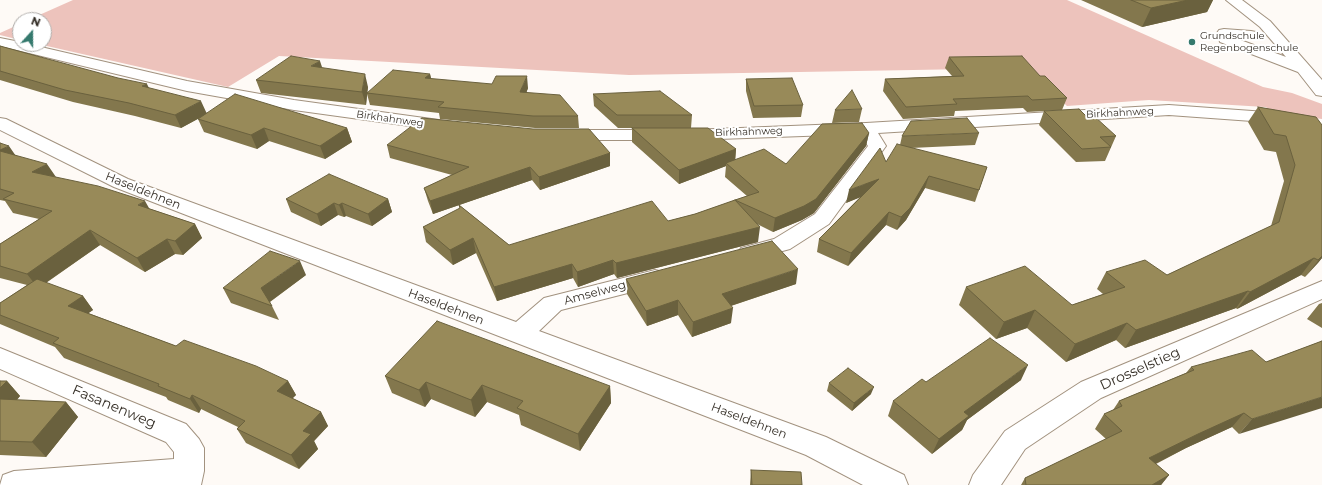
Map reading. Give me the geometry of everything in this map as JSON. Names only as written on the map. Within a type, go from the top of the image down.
[{"type":"street","points":[[1233,0],[1265,24],[1322,91]]},
{"type":"street","points":[[1250,35],[1224,33],[1225,39],[1238,45],[1304,68]]},
{"type":"street","name":"Birkhahnweg","points":[[0,42],[187,86],[309,107],[422,124],[460,128]]},
{"type":"street","name":"Birkhahnweg","points":[[551,135],[690,135],[866,128],[1168,110],[1266,117],[1313,127],[1322,140]]},
{"type":"street","name":"Haseldehnen","points":[[0,123],[121,183],[816,446],[893,485]]},
{"type":"street","points":[[729,258],[782,244],[822,219],[877,146],[866,128]]},
{"type":"street","name":"Amselweg","points":[[519,334],[553,304],[675,272]]},
{"type":"street","name":"Drosselstieg","points":[[984,485],[1016,440],[1091,390],[1322,289]]},
{"type":"street","name":"Fasanenweg","points":[[0,358],[176,433],[188,448],[188,478]]},
{"type":"street","points":[[14,485],[188,478]]},
{"type":"shaded area","points":[[73,0],[1067,0],[1263,87],[1292,93],[1322,104],[1322,119],[1283,114],[1265,107],[1149,100],[1067,106],[1027,68],[629,75],[279,56],[228,87],[52,47],[52,12],[46,12]]},
{"type":"shaded area","points":[[12,28],[12,38],[0,35],[0,33]]},
{"type":"building","points":[[1131,0],[1188,0],[1151,8]]},
{"type":"building","points":[[0,46],[12,49],[12,52],[22,52],[118,78],[147,84],[142,86],[201,101],[175,115],[129,103],[65,90],[0,71]]},
{"type":"building","points":[[291,56],[320,61],[311,66],[365,74],[362,92],[256,80]]},
{"type":"building","points":[[1022,56],[1040,76],[1045,76],[1067,98],[1032,100],[1028,96],[953,99],[957,104],[906,107],[885,79],[964,76],[949,57]]},
{"type":"building","points":[[393,70],[430,74],[425,78],[492,84],[496,76],[527,76],[520,92],[560,95],[578,116],[533,116],[438,107],[444,102],[367,93]]},
{"type":"building","points":[[792,78],[803,105],[754,106],[746,79]]},
{"type":"building","points":[[852,90],[862,109],[835,110]]},
{"type":"building","points":[[660,91],[692,115],[617,115],[593,94]]},
{"type":"building","points":[[235,94],[347,128],[320,146],[264,128],[251,135],[198,119]]},
{"type":"building","points":[[1258,107],[1316,117],[1322,125],[1322,256],[1318,260],[1314,258],[1250,292],[1248,291],[1136,330],[1127,323],[1075,344],[1035,310],[1004,322],[966,287],[1025,266],[1072,305],[1125,287],[1106,272],[1145,260],[1167,275],[1279,222],[1295,165],[1286,136],[1274,134]]},
{"type":"building","points":[[1079,109],[1086,116],[1094,116],[1116,136],[1100,137],[1111,147],[1082,149],[1044,111]]},
{"type":"building","points":[[422,118],[533,129],[589,129],[610,153],[539,177],[530,167],[430,201],[424,188],[469,167],[387,145]]},
{"type":"building","points":[[967,118],[979,133],[902,136],[911,121]]},
{"type":"building","points":[[862,123],[869,133],[816,199],[804,206],[775,218],[735,200],[759,192],[726,163],[764,149],[786,164],[822,124]]},
{"type":"building","points":[[632,128],[708,128],[736,149],[679,170]]},
{"type":"building","points":[[0,143],[9,146],[0,150]]},
{"type":"building","points":[[897,144],[987,167],[979,190],[929,176],[910,208],[901,217],[889,212],[851,253],[819,239],[879,179],[849,190],[880,148],[886,162]]},
{"type":"building","points":[[0,151],[47,164],[32,172],[98,186],[145,201],[138,205],[195,224],[175,241],[167,239],[137,258],[90,230],[27,274],[0,266],[0,244],[52,211],[3,199],[14,193],[0,189]]},
{"type":"building","points":[[329,174],[388,199],[368,214],[342,203],[339,205],[334,203],[317,214],[286,199]]},
{"type":"building","points":[[735,200],[760,227],[616,263],[613,260],[577,272],[572,264],[494,287],[473,238],[450,250],[423,227],[460,208],[459,205],[509,245],[652,201],[668,221],[695,214]]},
{"type":"building","points":[[772,241],[798,269],[722,294],[733,308],[693,322],[678,300],[646,311],[626,279]]},
{"type":"building","points":[[270,251],[300,261],[261,288],[272,306],[223,288]]},
{"type":"building","points":[[37,279],[83,296],[68,306],[176,346],[184,340],[256,366],[288,381],[277,391],[321,412],[303,431],[311,434],[291,455],[237,429],[245,421],[192,395],[190,399],[158,386],[159,384],[53,343],[59,338],[0,315],[0,303]]},
{"type":"building","points":[[437,321],[610,386],[578,434],[517,408],[523,401],[482,385],[471,400],[426,382],[419,390],[385,376]]},
{"type":"building","points":[[990,338],[1028,365],[964,412],[969,416],[939,439],[893,401],[922,379],[926,382]]},
{"type":"building","points":[[1322,341],[1322,397],[1252,419],[1244,413],[1149,458],[1169,475],[1152,485],[1026,485],[1025,478],[1122,431],[1104,414],[1122,406],[1119,401],[1194,370],[1191,367],[1252,350],[1266,362]]},
{"type":"building","points":[[848,368],[874,387],[854,403],[829,383]]},
{"type":"building","points":[[0,381],[7,381],[0,388]]},
{"type":"building","points":[[0,399],[66,402],[32,442],[0,441]]},
{"type":"building","points":[[751,470],[801,472],[802,485],[752,485]]},
{"type":"place","name":"Grundschule Regenbogenschule","points":[[1192,42]]}]
